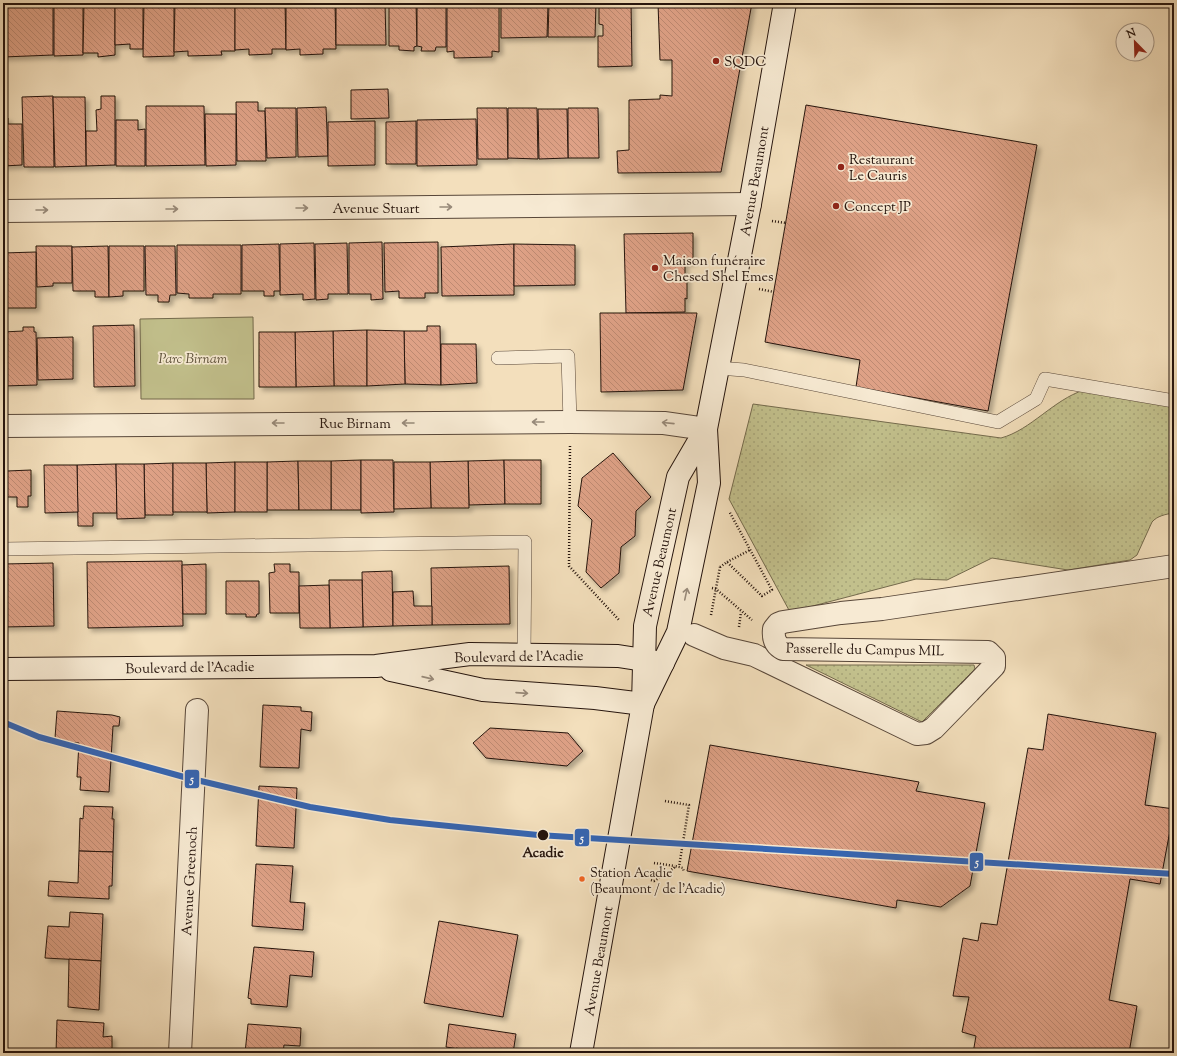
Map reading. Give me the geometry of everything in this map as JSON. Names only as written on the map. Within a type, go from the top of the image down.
[{"type":"street","name":"Avenue Beaumont","points":[[581,1053],[643,704],[654,662],[678,632],[709,483],[706,429],[750,204],[785,3]]},
{"type":"street","name":"Avenue Stuart","points":[[3,211],[750,204]]},
{"type":"street","name":"Rue Birnam","points":[[3,426],[570,422],[664,423],[706,429]]},
{"type":"street","name":"Avenue Beaumont","points":[[654,662],[645,626],[678,477],[706,429]]},
{"type":"street","name":"Passerelle du Campus MIL","points":[[701,637],[724,648],[754,655],[916,734],[921,734],[930,732],[994,666],[994,658],[988,652],[783,649],[775,642],[774,629],[778,624],[783,622],[1174,566]]},
{"type":"street","name":"Boulevard de l'Acadie","points":[[3,669],[376,666],[470,654],[618,656],[654,662]]},
{"type":"street","name":"Boulevard de l'Acadie","points":[[376,666],[483,690],[595,698],[643,704]]},
{"type":"street","name":"Avenue Greenoch","points":[[180,1053],[197,710]]},
{"type":"lane","points":[[498,358],[568,356],[570,422]]},
{"type":"lane","points":[[718,368],[744,370],[998,422],[1036,399],[1045,379],[1174,401]]},
{"type":"lane","points":[[3,549],[525,542],[524,654]]},
{"type":"path","points":[[770,221],[786,223]]},
{"type":"path","points":[[758,288],[774,292]]},
{"type":"path","points":[[570,444],[569,566],[624,626]]},
{"type":"path","points":[[727,562],[762,596],[772,590],[728,508]]},
{"type":"path","points":[[701,637],[716,589],[720,567],[750,550]]},
{"type":"path","points":[[714,565],[720,567]]},
{"type":"path","points":[[710,588],[716,589],[757,625]]},
{"type":"path","points":[[665,801],[689,805],[679,867]]},
{"type":"path","points":[[654,863],[683,868],[684,872]]},
{"type":"path","points":[[651,880],[654,881],[675,866]]},
{"type":"green space","name":"Parc Birnam","points":[[253,317],[254,399],[141,399],[140,319]]},
{"type":"green space","points":[[1084,390],[1174,404],[1174,513],[1159,517],[1152,522],[1137,555],[1130,560],[1068,570],[992,558],[947,580],[916,579],[790,612],[729,499],[753,404],[1001,438],[1022,429],[1062,401]]},
{"type":"green space","points":[[806,665],[974,665],[975,669],[922,722]]},
{"type":"building","points":[[3,3],[53,3],[53,55],[3,57]]},
{"type":"building","points":[[54,3],[83,3],[83,55],[54,56]]},
{"type":"building","points":[[84,3],[115,3],[115,55],[98,57],[98,53],[83,53]]},
{"type":"building","points":[[115,3],[143,3],[143,49],[130,49],[130,44],[115,45]]},
{"type":"building","points":[[144,3],[174,3],[174,56],[143,57]]},
{"type":"building","points":[[175,3],[235,3],[235,51],[221,51],[222,55],[188,56],[188,51],[174,52]]},
{"type":"building","points":[[235,3],[285,3],[286,49],[272,49],[272,54],[249,55],[249,49],[235,50]]},
{"type":"building","points":[[286,3],[335,3],[336,49],[323,49],[323,54],[300,55],[300,49],[286,50]]},
{"type":"building","points":[[336,3],[385,3],[386,45],[336,45]]},
{"type":"building","points":[[389,3],[416,3],[417,46],[414,47],[414,51],[399,50],[399,46],[389,46]]},
{"type":"building","points":[[417,3],[446,3],[446,47],[436,47],[435,51],[421,51],[422,47],[417,46]]},
{"type":"building","points":[[447,3],[499,3],[499,52],[492,51],[492,57],[454,58],[454,51],[447,52]]},
{"type":"building","points":[[501,3],[548,3],[547,37],[501,38]]},
{"type":"building","points":[[549,3],[596,3],[595,37],[548,37]]},
{"type":"building","points":[[599,3],[631,3],[632,66],[598,67],[598,36],[603,36],[603,25],[599,24]]},
{"type":"building","points":[[658,3],[752,3],[721,172],[618,173],[617,151],[629,150],[629,100],[660,99],[660,95],[672,96],[672,60],[660,60]]},
{"type":"building","points":[[388,89],[389,118],[351,119],[351,90]]},
{"type":"building","points":[[53,96],[54,167],[24,167],[22,97]]},
{"type":"building","points":[[101,96],[115,96],[115,165],[86,166],[86,131],[97,131],[96,110],[101,109]]},
{"type":"building","points":[[53,97],[85,97],[86,166],[55,167]]},
{"type":"building","points":[[236,102],[258,102],[258,111],[265,111],[266,161],[237,161]]},
{"type":"building","points":[[806,105],[1037,145],[988,411],[856,387],[860,360],[765,342]]},
{"type":"building","points":[[146,106],[204,106],[205,165],[146,166]]},
{"type":"building","points":[[326,107],[328,156],[298,157],[297,108]]},
{"type":"building","points":[[265,108],[296,108],[296,157],[267,158]]},
{"type":"building","points":[[477,108],[507,108],[508,159],[478,159]]},
{"type":"building","points":[[508,108],[537,108],[538,159],[508,158]]},
{"type":"building","points":[[568,108],[598,108],[599,158],[568,158]]},
{"type":"building","points":[[538,109],[567,109],[568,158],[539,159]]},
{"type":"building","points":[[205,114],[236,114],[236,165],[206,166]]},
{"type":"building","points":[[3,118],[8,118],[8,124],[22,124],[22,165],[3,166]]},
{"type":"building","points":[[476,119],[477,165],[417,166],[417,120]]},
{"type":"building","points":[[116,120],[138,120],[138,130],[145,129],[145,166],[116,166]]},
{"type":"building","points":[[375,121],[375,165],[328,166],[328,122]]},
{"type":"building","points":[[416,121],[416,164],[386,164],[386,122]]},
{"type":"building","name":"Maison funéraire Chesed Shel Emes","points":[[693,233],[693,262],[685,262],[685,274],[687,274],[687,299],[685,298],[685,312],[626,313],[624,234]]},
{"type":"building","points":[[382,242],[383,299],[371,300],[371,294],[349,294],[349,243]]},
{"type":"building","points":[[438,242],[438,293],[425,293],[425,298],[399,298],[399,291],[385,292],[384,243]]},
{"type":"building","points":[[314,243],[315,299],[303,300],[303,294],[280,295],[280,244]]},
{"type":"building","points":[[347,243],[348,294],[328,294],[328,299],[316,300],[315,244]]},
{"type":"building","points":[[279,244],[280,291],[274,291],[274,296],[264,296],[264,291],[242,291],[242,245]]},
{"type":"building","points":[[514,244],[514,295],[442,296],[441,247]]},
{"type":"building","points":[[514,244],[575,245],[575,285],[514,286]]},
{"type":"building","points":[[177,245],[241,245],[241,294],[213,294],[213,298],[189,298],[189,294],[177,293]]},
{"type":"building","points":[[36,246],[72,246],[72,283],[53,283],[53,286],[37,287]]},
{"type":"building","points":[[108,246],[109,297],[95,297],[95,291],[73,291],[72,247]]},
{"type":"building","points":[[109,246],[144,246],[144,291],[123,291],[123,296],[109,297]]},
{"type":"building","points":[[145,246],[175,246],[176,295],[170,295],[169,302],[158,302],[158,295],[146,295]]},
{"type":"building","points":[[36,252],[36,308],[3,308],[3,253]]},
{"type":"building","points":[[600,313],[697,313],[683,390],[601,392]]},
{"type":"building","points":[[134,325],[135,386],[94,387],[93,326]]},
{"type":"building","points":[[427,326],[440,326],[441,385],[405,384],[404,331],[427,331]]},
{"type":"building","points":[[23,327],[34,327],[34,332],[36,332],[37,385],[3,386],[3,332],[23,331]]},
{"type":"building","points":[[367,330],[367,386],[334,386],[333,331]]},
{"type":"building","points":[[367,330],[404,331],[405,384],[367,386]]},
{"type":"building","points":[[333,331],[334,386],[296,387],[295,332]]},
{"type":"building","points":[[259,332],[295,332],[296,387],[259,387]]},
{"type":"building","points":[[73,337],[73,379],[38,380],[37,338]]},
{"type":"building","points":[[441,344],[476,344],[477,383],[441,385]]},
{"type":"building","points":[[613,453],[651,497],[636,511],[635,536],[621,547],[619,573],[601,588],[586,572],[592,520],[578,506],[582,478]]},
{"type":"building","points":[[361,460],[361,510],[331,510],[331,461]]},
{"type":"building","points":[[361,460],[393,460],[394,512],[361,513]]},
{"type":"building","points":[[504,460],[505,504],[469,505],[468,461]]},
{"type":"building","points":[[504,460],[541,460],[541,504],[505,504]]},
{"type":"building","points":[[298,461],[299,510],[267,510],[267,462]]},
{"type":"building","points":[[298,461],[331,461],[331,510],[299,510]]},
{"type":"building","points":[[468,461],[469,508],[431,508],[430,462]]},
{"type":"building","points":[[235,462],[235,512],[207,513],[206,463]]},
{"type":"building","points":[[235,462],[267,462],[267,512],[235,512]]},
{"type":"building","points":[[394,462],[430,462],[431,508],[394,509]]},
{"type":"building","points":[[173,463],[173,515],[145,515],[144,464]]},
{"type":"building","points":[[173,463],[206,463],[207,512],[173,512]]},
{"type":"building","points":[[116,464],[117,513],[93,513],[93,526],[78,526],[77,465]]},
{"type":"building","points":[[116,464],[144,464],[145,518],[117,519]]},
{"type":"building","points":[[44,465],[77,465],[78,512],[45,513]]},
{"type":"building","points":[[31,470],[31,496],[28,496],[28,507],[17,507],[17,497],[7,497],[7,471]]},
{"type":"building","points":[[182,561],[183,626],[88,628],[87,562]]},
{"type":"building","points":[[53,563],[54,626],[3,627],[3,564]]},
{"type":"building","points":[[206,564],[206,614],[183,614],[182,565]]},
{"type":"building","points":[[274,564],[290,564],[290,572],[299,572],[299,613],[270,613],[269,573],[275,572]]},
{"type":"building","points":[[509,566],[510,624],[432,625],[431,568]]},
{"type":"building","points":[[392,571],[393,626],[363,627],[362,572]]},
{"type":"building","points":[[329,580],[362,580],[363,627],[330,628]]},
{"type":"building","points":[[226,581],[259,581],[259,614],[257,614],[256,617],[246,617],[246,614],[226,614]]},
{"type":"building","points":[[329,585],[330,628],[300,628],[299,586]]},
{"type":"building","points":[[413,591],[414,606],[432,606],[432,625],[393,626],[393,592]]},
{"type":"building","points":[[263,705],[301,707],[301,711],[312,712],[311,731],[301,729],[299,768],[260,767]]},
{"type":"building","points":[[57,711],[112,715],[120,717],[119,726],[113,726],[109,792],[80,790],[81,777],[77,777],[79,743],[58,741],[58,739],[55,738]]},
{"type":"building","points":[[1048,714],[1156,733],[1145,805],[1174,809],[1160,884],[1130,879],[1109,1000],[1137,1006],[1129,1053],[973,1053],[976,1036],[962,1032],[969,997],[953,996],[963,938],[978,941],[981,923],[997,925],[1028,748],[1043,750]]},
{"type":"building","points":[[490,728],[568,733],[583,751],[567,766],[486,758],[473,743]]},
{"type":"building","points":[[710,745],[919,782],[916,791],[985,803],[970,886],[941,907],[897,900],[896,908],[687,871]]},
{"type":"building","points":[[259,786],[297,788],[294,848],[256,846]]},
{"type":"building","points":[[84,806],[113,807],[113,852],[79,851],[80,818],[83,819]]},
{"type":"building","points":[[79,851],[113,852],[112,886],[109,886],[109,899],[48,896],[49,881],[78,883]]},
{"type":"building","points":[[256,864],[293,866],[290,902],[305,903],[303,930],[252,926]]},
{"type":"building","points":[[70,912],[103,914],[101,961],[45,958],[48,926],[69,927]]},
{"type":"building","points":[[439,921],[518,935],[503,1017],[424,1003]]},
{"type":"building","points":[[254,947],[314,952],[312,977],[290,975],[287,1007],[251,1004],[251,999],[248,998]]},
{"type":"building","points":[[69,959],[101,961],[99,1010],[68,1007]]},
{"type":"building","points":[[57,1020],[104,1023],[103,1037],[112,1036],[112,1052],[56,1053]]},
{"type":"building","points":[[248,1024],[301,1028],[300,1046],[284,1045],[283,1053],[245,1053]]},
{"type":"building","points":[[449,1024],[516,1034],[513,1053],[485,1053],[446,1047]]},
{"type":"building","points":[[456,1048],[485,1053],[456,1053]]},
{"type":"transit line","name":"5","points":[[3,722],[39,737],[184,777],[310,807],[390,820],[538,835],[1174,874]]},
{"type":"place","name":"SQDC","points":[[716,61]]},
{"type":"place","name":"Restaurant Le Cauris","points":[[841,167]]},
{"type":"place","name":"Concept JP","points":[[836,206]]},
{"type":"place","name":"Maison funéraire Chesed Shel Emes","points":[[655,268]]},
{"type":"place","name":"Acadie","points":[[543,835]]},
{"type":"place","name":"Station Acadie (Beaumont / de l'Acadie)","points":[[582,879]]}]
